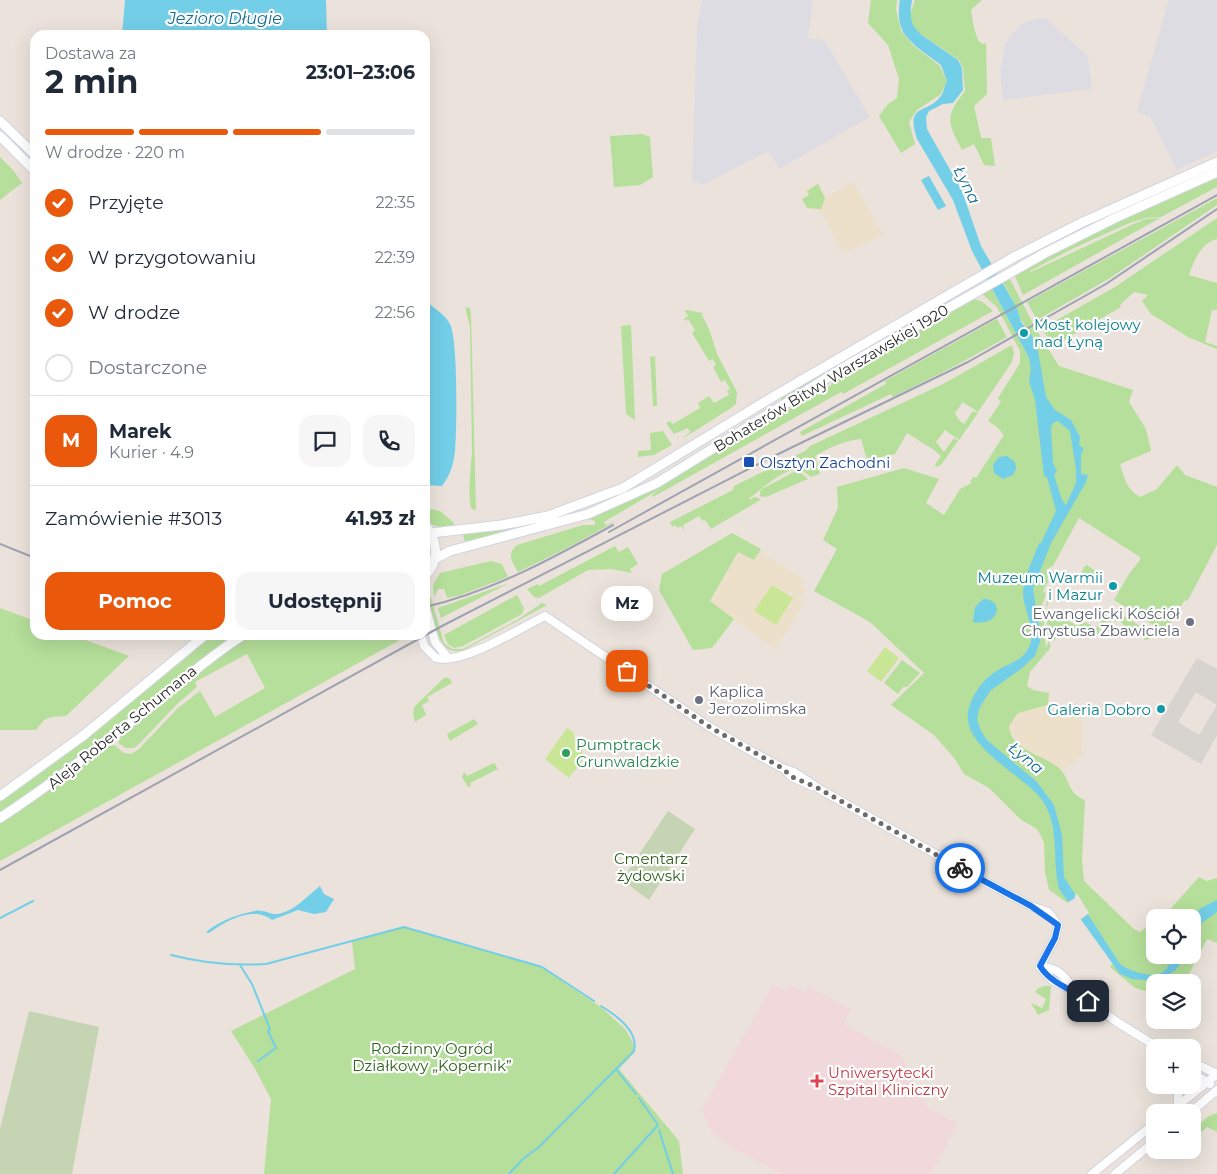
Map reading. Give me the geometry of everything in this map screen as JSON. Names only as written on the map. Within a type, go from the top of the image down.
[{"type":"main road","points":[[0,121],[30,150]]},
{"type":"main road","points":[[0,136],[30,166]]},
{"type":"main road","name":"Bohaterów Bitwy Warszawskiej 1920","points":[[431,533],[502,525],[548,516],[623,488],[772,397],[1014,257],[1083,222],[1217,162]]},
{"type":"main road","name":"Bohaterów Bitwy Warszawskiej 1920","points":[[435,559],[450,551],[588,514],[657,483],[782,405],[1020,267],[1080,235],[1217,172]]},
{"type":"main road","points":[[430,568],[435,559],[435,545],[431,533]]},
{"type":"main road","name":"Aleja Roberta Schumana","points":[[0,796],[84,735],[199,640]]},
{"type":"main road","name":"Aleja Roberta Schumana","points":[[0,818],[42,790],[144,711],[212,655],[235,640]]},
{"type":"street","points":[[422,640],[424,646],[432,655],[441,659],[456,658],[470,654],[545,616],[674,704],[749,750],[782,768],[794,772],[816,787],[1031,906],[1058,925],[1055,938],[1040,966]]},
{"type":"street","points":[[430,622],[436,642],[448,658]]},
{"type":"street","points":[[1040,966],[1059,970],[1077,993]]},
{"type":"street","points":[[1040,966],[1052,980],[1077,993],[1117,1022],[1146,1040]]},
{"type":"street","points":[[1180,1104],[1217,1074],[1201,1066]]},
{"type":"street","points":[[1200,1104],[1217,1090],[1201,1078]]},
{"type":"street","points":[[1092,1174],[1146,1130]]},
{"type":"street","points":[[1115,1174],[1146,1148]]},
{"type":"shaded area","points":[[702,0],[813,0],[808,38],[824,40],[870,117],[779,169],[768,151],[703,185],[692,181],[697,24]]},
{"type":"shaded area","points":[[1169,0],[1217,0],[1217,151],[1177,170],[1150,117],[1137,112]]},
{"type":"shaded area","points":[[1045,18],[1088,56],[1092,89],[1003,100],[1000,74],[1005,43],[1019,26],[1031,20]]},
{"type":"shaded area","points":[[853,182],[883,235],[843,254],[820,210],[807,209],[801,198],[807,195],[805,190],[818,183],[826,197]]},
{"type":"shaded area","points":[[760,551],[804,580],[801,585],[806,589],[799,599],[805,603],[775,649],[710,602],[738,552],[754,560]]},
{"type":"shaded area","points":[[1197,658],[1217,669],[1217,705],[1217,735],[1201,764],[1151,735]],"holes":[[[1196,692],[1217,705],[1199,735],[1178,722]]]},
{"type":"shaded area","points":[[1048,705],[1083,708],[1082,756],[1062,771],[1023,748],[1009,731],[1009,725],[1018,713]]},
{"type":"shaded area","name":"Uniwersytecki Szpital Kliniczny","points":[[789,984],[805,992],[808,986],[851,1009],[844,1024],[901,1055],[927,1107],[958,1124],[931,1174],[782,1174],[729,1146],[712,1132],[702,1110],[772,985],[786,991]]},
{"type":"green space","points":[[871,0],[897,0],[896,10],[901,30],[914,46],[940,66],[947,81],[941,94],[917,110],[909,122],[915,144],[901,153],[879,116],[888,104],[897,98],[899,79],[888,45],[868,23]]},
{"type":"green space","points":[[915,0],[982,0],[971,10],[978,40],[982,44],[986,43],[987,94],[974,106],[981,138],[991,138],[995,166],[984,165],[974,144],[962,150],[953,132],[950,119],[951,113],[965,91],[963,68],[959,60],[916,31],[908,20]]},
{"type":"green space","points":[[642,134],[650,137],[653,177],[640,185],[614,187],[610,136]]},
{"type":"green space","points":[[0,157],[13,170],[22,183],[0,200]]},
{"type":"green space","points":[[1217,178],[1217,187],[1161,217],[1145,218],[1127,224],[1030,271],[1145,219],[1160,218],[1023,295],[1015,276],[1086,236]]},
{"type":"green space","points":[[818,184],[825,198],[821,209],[807,208],[802,199],[809,195],[807,191]]},
{"type":"green space","points":[[1217,198],[1217,205],[1110,278],[1037,320],[1027,302]]},
{"type":"green space","points":[[1217,218],[1217,239],[1202,248],[1189,275],[1217,283],[1217,310],[1212,310],[1205,342],[1217,346],[1217,349],[1188,337],[1151,314],[1142,301],[1148,295],[1134,292],[1120,305],[1121,307],[1055,345],[1041,329],[1115,287]]},
{"type":"green space","points":[[1010,279],[1037,331],[1059,366],[1133,390],[1129,402],[1146,429],[1151,451],[1120,464],[1125,479],[1132,491],[1140,497],[1157,489],[1177,465],[1185,475],[1217,487],[1217,545],[1188,600],[1184,601],[1166,631],[1158,628],[1114,600],[1129,574],[1140,560],[1140,557],[1079,518],[1053,566],[1047,569],[1048,582],[1043,591],[1046,594],[1042,605],[1046,648],[1048,636],[1046,608],[1077,626],[1085,622],[1096,628],[1107,612],[1119,613],[1151,633],[1150,639],[1144,640],[1144,635],[1141,635],[1144,631],[1139,631],[1139,628],[1132,629],[1128,626],[1124,628],[1120,621],[1106,623],[1098,634],[1079,633],[1078,636],[1057,635],[1055,640],[1050,641],[1049,644],[1051,645],[1048,652],[1046,651],[1030,672],[1027,686],[1033,690],[1049,693],[1048,705],[1018,713],[1009,726],[1011,735],[1016,742],[1061,770],[1072,791],[1085,800],[1082,861],[1084,881],[1134,929],[1140,932],[1146,927],[1146,964],[1194,964],[1189,974],[1146,974],[1146,991],[1135,988],[1110,967],[1116,960],[1095,930],[1069,905],[1049,890],[1045,872],[1044,842],[1037,829],[1020,819],[989,788],[964,774],[955,759],[934,735],[891,705],[924,673],[870,622],[814,591],[837,549],[823,540],[838,508],[837,487],[904,468],[939,479],[926,503],[944,515],[960,489],[972,483],[970,482],[973,477],[976,478],[1004,435],[988,421],[1001,402],[998,398],[1020,363],[1020,351],[997,307],[982,294],[992,289],[1029,358],[1040,365],[1031,334],[1020,319],[1017,308],[1003,283]]},
{"type":"green space","points":[[963,293],[782,401],[780,397]]},
{"type":"green space","points":[[974,299],[983,302],[993,311],[843,394],[841,392],[653,497],[652,495],[660,489],[604,522],[606,525],[618,520],[518,572],[511,558],[512,552],[517,545],[583,525],[595,525],[595,521],[587,519],[663,484],[783,411],[832,385],[851,368]]},
{"type":"green space","points":[[465,307],[470,308],[471,313],[476,510],[472,509],[470,499],[472,453],[470,327]]},
{"type":"green space","points":[[686,310],[703,313],[702,315],[709,329],[717,354],[737,392],[736,404],[682,439],[690,432],[688,428],[674,434],[666,423],[670,421],[673,424],[700,408],[698,403],[709,396],[714,403],[729,395],[727,391],[730,389],[725,380],[721,382],[713,367],[716,365],[713,359],[709,361],[692,333],[695,330],[688,319],[685,321],[684,319],[688,316]]},
{"type":"green space","points":[[997,319],[1007,337],[893,397],[891,394],[802,436],[800,432],[886,384],[885,381]]},
{"type":"green space","points":[[631,325],[635,420],[626,414],[621,326]]},
{"type":"green space","points":[[1012,345],[1014,353],[1012,362],[978,412],[963,402],[955,413],[964,424],[973,411],[978,413],[959,440],[945,430],[936,442],[944,452],[954,438],[958,441],[941,465],[937,467],[935,465],[941,456],[907,433],[895,454],[867,460],[861,439],[849,441],[831,447],[815,456],[820,474],[811,477],[799,470],[791,470],[785,473],[749,498],[750,500],[754,497],[760,500],[711,529],[706,521],[702,520],[699,516],[683,525],[684,531],[681,526],[677,528],[676,525],[672,527],[670,522],[733,490],[734,486],[805,451],[810,446],[945,383]]},
{"type":"green space","points":[[655,356],[657,406],[653,406],[650,357]]},
{"type":"green space","points":[[663,431],[672,445],[654,455],[638,457],[638,451],[651,450],[650,433]]},
{"type":"green space","points":[[794,472],[801,473],[808,479],[766,497],[760,496],[762,489]]},
{"type":"green space","points":[[430,509],[440,511],[454,523],[454,527],[439,527],[430,522]]},
{"type":"green space","points":[[530,525],[531,527],[465,543],[463,534]]},
{"type":"green space","points":[[732,533],[761,549],[754,560],[738,552],[710,601],[734,619],[712,648],[693,650],[659,590],[662,574]]},
{"type":"green space","points":[[615,546],[619,552],[628,547],[638,564],[630,569],[632,573],[610,569],[588,570],[539,598],[534,597],[527,589],[538,584],[539,586]]},
{"type":"green space","points":[[491,561],[502,564],[508,577],[461,595],[447,598],[444,589],[438,589],[434,597],[433,585],[440,573]]},
{"type":"green space","points":[[1087,565],[1098,573],[1098,580],[1095,584],[1090,584],[1080,577],[1084,567]]},
{"type":"green space","points":[[509,583],[441,618],[438,608]]},
{"type":"green space","points":[[772,585],[793,598],[776,625],[754,611]]},
{"type":"green space","points":[[430,595],[444,643],[452,649],[463,649],[517,620],[542,603],[547,605],[464,650],[456,651],[445,647],[437,630],[430,606]]},
{"type":"green space","points":[[517,595],[524,608],[522,614],[463,646],[454,648],[448,644],[444,635]]},
{"type":"green space","points":[[1049,596],[1052,598],[1046,608],[1047,602]]},
{"type":"green space","points":[[0,608],[30,619],[30,640],[86,640],[129,656],[66,716],[51,717],[44,720],[36,730],[0,730]]},
{"type":"green space","points":[[205,640],[227,640],[89,751],[0,814],[0,800],[94,733]]},
{"type":"green space","points":[[243,640],[400,640],[0,861],[0,823],[60,782],[107,746],[114,745],[124,753],[131,754],[138,750],[178,708],[200,691],[215,717],[265,688],[247,654],[195,682],[197,687],[176,705],[134,748],[126,748],[118,743],[122,735],[189,679]]},
{"type":"green space","points":[[885,647],[899,658],[881,682],[867,671]]},
{"type":"green space","points":[[902,660],[920,673],[907,687],[903,687],[898,694],[884,683]]},
{"type":"green space","points":[[445,677],[450,679],[452,683],[427,697],[429,701],[422,705],[426,715],[415,722],[414,707]]},
{"type":"green space","points":[[474,719],[478,724],[450,741],[447,734]]},
{"type":"green space","name":"Pumptrack Grunwaldzkie","points":[[567,728],[574,733],[575,741],[582,747],[583,760],[569,778],[545,759]]},
{"type":"green space","points":[[494,763],[498,769],[470,783],[471,787],[468,787],[462,777],[464,772],[467,776]]},
{"type":"green space","name":"Cmentarz żydowski","points":[[668,811],[695,829],[649,900],[622,880]]},
{"type":"green space","points":[[1199,877],[1207,881],[1217,878],[1217,943],[1207,939],[1201,951],[1201,909],[1170,909]]},
{"type":"green space","name":"Rodzinny Ogród Działkowy „Kopernik”","points":[[405,927],[541,967],[602,1008],[626,1030],[633,1043],[634,1053],[619,1069],[679,1141],[683,1174],[264,1174],[271,1099],[254,1067],[231,1031],[355,969],[352,941]]},
{"type":"green space","points":[[1044,986],[1051,986],[1049,1010],[1038,1015],[1031,1003],[1042,1008],[1046,999],[1035,992]]},
{"type":"green space","points":[[29,1011],[99,1027],[72,1174],[0,1174],[0,1129]]},
{"type":"green space","points":[[1217,1113],[1217,1132],[1207,1127],[1201,1132],[1201,1122],[1209,1116]]},
{"type":"water","name":"Jezioro Długie","points":[[125,0],[326,0],[327,30],[122,30]]},
{"type":"water","points":[[923,36],[958,60],[962,68],[963,90],[953,103],[943,104],[929,111],[926,117],[927,129],[962,191],[981,246],[1017,308],[1021,322],[1031,334],[1038,351],[1046,397],[1055,410],[1071,420],[1080,437],[1079,445],[1083,448],[1081,453],[1081,474],[1088,475],[1086,482],[1051,543],[1033,589],[1040,642],[1035,656],[990,691],[979,709],[977,720],[987,740],[1037,782],[1054,805],[1062,835],[1064,877],[1120,964],[1129,969],[1147,974],[1146,980],[1132,979],[1120,974],[1059,889],[1053,827],[1045,804],[1029,786],[986,751],[971,731],[968,720],[969,707],[975,693],[995,672],[1021,657],[1031,642],[1031,629],[1024,601],[1023,588],[1039,543],[1041,543],[1056,511],[1047,477],[1044,476],[1035,400],[1029,381],[1031,369],[1029,358],[972,251],[953,200],[917,139],[914,127],[916,114],[930,106],[941,96],[947,81],[941,65],[914,45]],"holes":[[[1058,421],[1070,431],[1076,469],[1076,483],[1066,505],[1062,500],[1054,475],[1057,471],[1053,463],[1051,428],[1053,423]]]},
{"type":"water","points":[[929,176],[946,206],[938,210],[921,180]]},
{"type":"water","points":[[430,304],[450,324],[453,333],[456,365],[454,460],[442,486],[430,485]]},
{"type":"water","points":[[1007,456],[1015,462],[1016,469],[1013,475],[1003,479],[994,473],[993,465],[999,457]]},
{"type":"water","points":[[983,599],[995,603],[997,608],[994,617],[989,621],[973,622],[975,607]]},
{"type":"water","points":[[320,886],[324,894],[334,899],[326,912],[314,914],[298,910],[272,920],[257,914],[248,914],[231,920],[209,933],[206,932],[235,916],[258,911],[278,914],[290,910]]},
{"type":"water","points":[[1217,900],[1217,912],[1201,925],[1201,908]]},
{"type":"water","points":[[1169,964],[1180,964],[1170,974],[1158,974],[1163,972]]},
{"type":"pier","points":[[1075,894],[1078,895],[1089,913],[1080,920],[1067,903],[1075,898]]},
{"type":"waterway","name":"Łyna","points":[[906,0],[906,24],[913,35],[931,50]]},
{"type":"waterway","points":[[0,918],[33,901]]},
{"type":"waterway","points":[[171,955],[218,963],[266,964],[404,927],[542,967],[594,1001]]},
{"type":"waterway","points":[[240,965],[252,984],[270,1029],[268,1031],[276,1048],[258,1061]]},
{"type":"waterway","points":[[601,1006],[625,1024],[633,1037],[634,1051],[616,1069],[636,1094]]},
{"type":"waterway","points":[[509,1174],[523,1159],[539,1147],[616,1069]]},
{"type":"waterway","points":[[614,1174],[658,1125],[639,1098]]},
{"type":"waterway","points":[[659,1130],[673,1174]]},
{"type":"railway","points":[[609,532],[1217,195]]},
{"type":"railway","points":[[430,633],[770,458],[968,362],[1106,284],[1217,209]]},
{"type":"railway","points":[[430,606],[499,583],[613,525]]},
{"type":"railway","points":[[0,544],[30,556]]},
{"type":"railway","points":[[0,870],[417,640]]},
{"type":"way so far","points":[[627,671],[708,726],[782,768],[792,777],[816,787],[960,868]]},
{"type":"place","name":"Most kolejowy nad Łyną","points":[[1024,333]]},
{"type":"place","name":"Olsztyn Zachodni","points":[[749,462]]},
{"type":"place","name":"Muzeum Warmii i Mazur","points":[[1113,586]]},
{"type":"place","name":"Ewangelicki Kościół Chrystusa Zbawiciela","points":[[1190,622]]},
{"type":"place","name":"Mz","points":[[627,671]]},
{"type":"place","name":"Kaplica Jerozolimska","points":[[699,700]]},
{"type":"place","name":"Galeria Dobro","points":[[1161,709]]},
{"type":"place","name":"Pumptrack Grunwaldzkie","points":[[566,753]]},
{"type":"place","name":"Uniwersytecki Szpital Kliniczny","points":[[817,1081]]},
{"type":"route","points":[[960,868],[1031,906],[1045,918],[1058,925],[1055,938],[1040,966],[1052,980],[1088,1001]]}]
